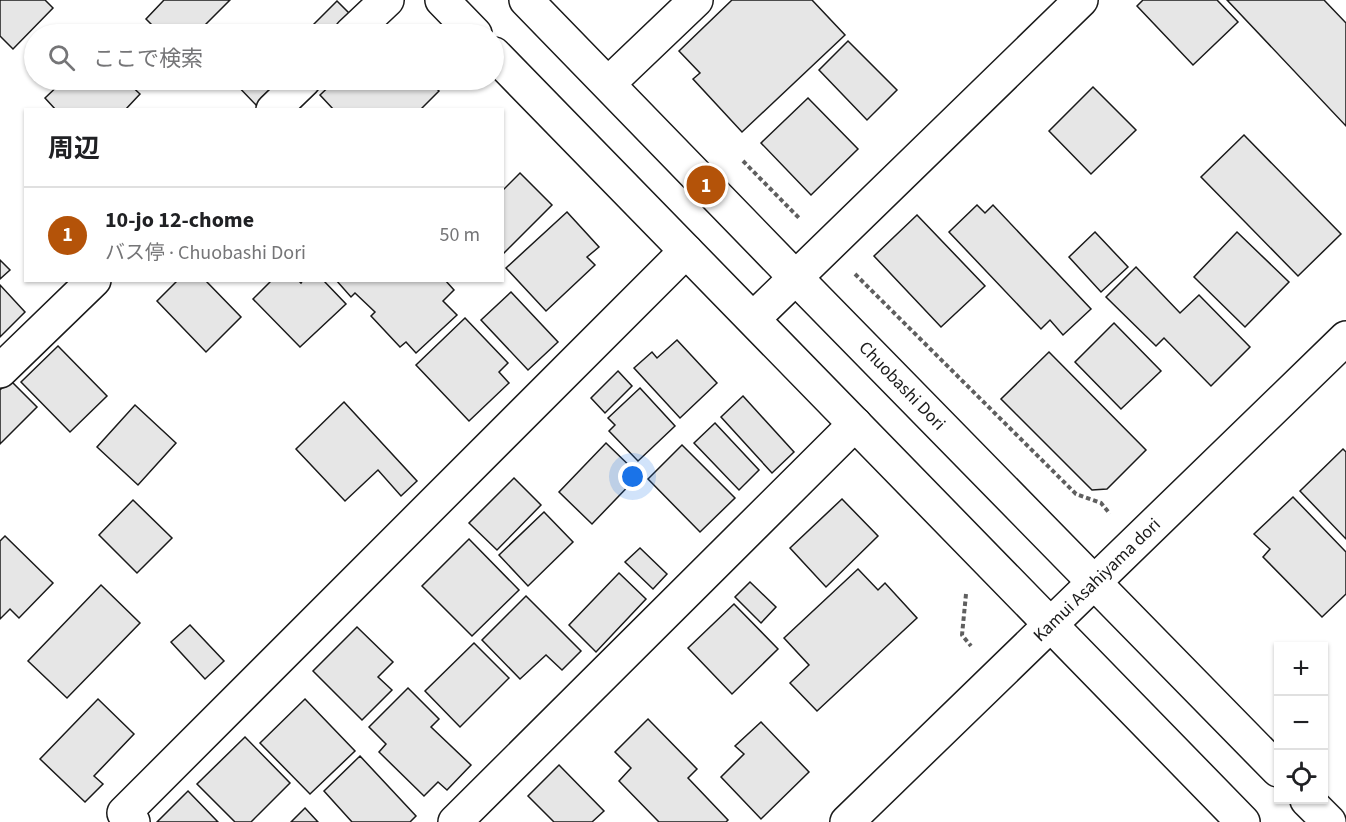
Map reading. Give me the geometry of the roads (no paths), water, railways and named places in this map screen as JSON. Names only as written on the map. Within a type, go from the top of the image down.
[{"type":"street","points":[[362,24],[387,0]]},
{"type":"street","points":[[442,0],[465,24]]},
{"type":"street","name":"Chuobashi Dori","points":[[526,0],[1274,766]]},
{"type":"street","points":[[609,83],[696,0]]},
{"type":"street","points":[[753,319],[1081,0]]},
{"type":"street","points":[[504,64],[1244,822]]},
{"type":"street","points":[[275,108],[294,90]]},
{"type":"street","points":[[133,822],[124,813],[687,252]]},
{"type":"street","points":[[0,371],[92,282]]},
{"type":"street","name":"Kamui Asahiyama dori","points":[[847,822],[1346,338]]},
{"type":"street","points":[[455,822],[855,424]]},
{"type":"street","points":[[1311,804],[1329,822]]},
{"type":"place","name":"10-jo 12-chome","points":[[706,185]]}]
